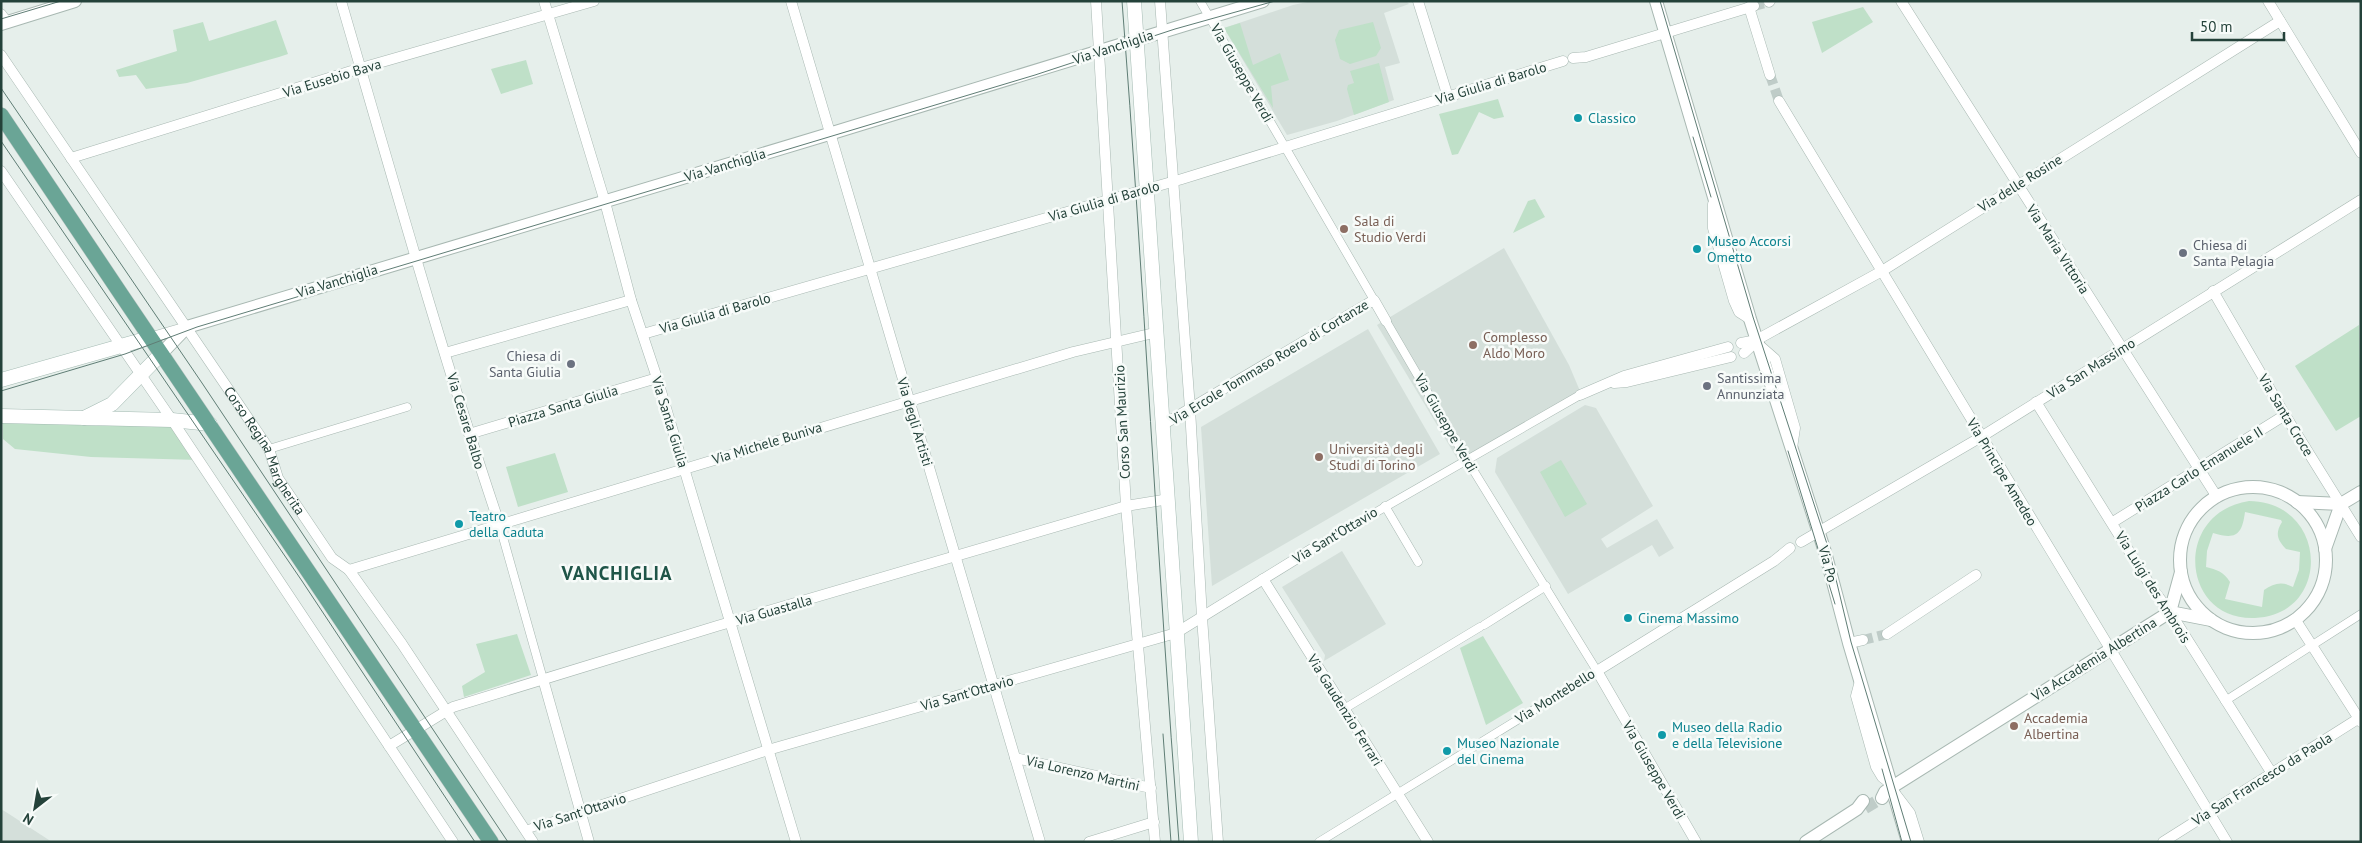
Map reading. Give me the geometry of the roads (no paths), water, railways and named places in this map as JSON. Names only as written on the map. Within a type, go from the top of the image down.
[{"type":"main road","points":[[1134,1],[1158,332],[1191,842]]},
{"type":"main road","name":"Corso Regina Margherita","points":[[1,115],[149,338],[210,424],[490,842]]},
{"type":"main road","points":[[1,380],[149,338]]},
{"type":"main road","points":[[82,419],[112,404],[161,354]]},
{"type":"main road","points":[[1,416],[172,420],[210,424]]},
{"type":"street","points":[[3,20],[75,1]]},
{"type":"street","name":"Via Cesare Balbo","points":[[341,1],[469,434],[499,523],[589,842]]},
{"type":"street","name":"Via Santa Giulia","points":[[544,1],[605,202],[631,300],[657,378],[796,842]]},
{"type":"street","name":"Via Eusebio Bava","points":[[71,158],[361,68],[594,1]]},
{"type":"street","name":"Via degli Artisti","points":[[791,1],[1040,842]]},
{"type":"street","name":"Corso San Maurizio","points":[[1096,1],[1118,340],[1126,506],[1152,788],[1155,842]]},
{"type":"street","points":[[1160,1],[1190,409],[1218,842]]},
{"type":"street","name":"Via Giuseppe Verdi","points":[[1200,1],[1467,460],[1597,671],[1696,842]]},
{"type":"street","name":"Via Vanchiglia","points":[[187,326],[605,202],[1099,52],[1162,30],[1263,1]]},
{"type":"street","points":[[1418,1],[1448,97]]},
{"type":"street","name":"Via Po","points":[[1656,1],[1750,319],[1819,532],[1860,681],[1887,791],[1908,842]]},
{"type":"street","name":"Via Maria Vittoria","points":[[1901,1],[2200,468],[2216,497]]},
{"type":"street","points":[[2268,1],[2361,153]]},
{"type":"street","points":[[1573,58],[1586,56],[1752,7],[1770,75]]},
{"type":"street","name":"Via delle Rosine","points":[[1758,342],[1882,270],[2280,21]]},
{"type":"street","name":"Corso Regina Margherita","points":[[1,55],[187,326],[268,449],[278,478],[332,558],[349,570],[446,710],[533,842]]},
{"type":"street","name":"Via Giulia di Barolo","points":[[643,334],[1148,189],[1286,148],[1562,61]]},
{"type":"street","name":"Via Principe Amedeo","points":[[1780,101],[2227,842]]},
{"type":"street","points":[[2,173],[172,420],[453,842]]},
{"type":"street","name":"Via San Massimo","points":[[1819,532],[1981,437],[2361,200]]},
{"type":"street","name":"Via Santa Croce","points":[[2213,291],[2285,415],[2361,537]]},
{"type":"street","points":[[446,354],[631,300]]},
{"type":"street","name":"Via Ercole Tommaso Roero di Cortanze","points":[[1164,424],[1374,300]]},
{"type":"street","points":[[149,338],[187,326]]},
{"type":"street","points":[[161,354],[187,326]]},
{"type":"street","name":"Via Michele Buniva","points":[[349,570],[499,523],[908,401],[1118,340],[1158,332]]},
{"type":"street","points":[[1741,343],[1758,342]]},
{"type":"street","points":[[1744,354],[1758,342]]},
{"type":"street","name":"Via Sant'Ottavio","points":[[525,830],[768,750],[1176,633],[1384,506],[1589,390],[1608,384],[1627,382],[1730,352]]},
{"type":"street","name":"Piazza Santa Giulia","points":[[469,434],[657,378]]},
{"type":"street","name":"Via Luigi des Ambrois","points":[[2036,402],[2113,522],[2152,588],[2170,612],[2271,772]]},
{"type":"street","points":[[268,449],[407,407]]},
{"type":"street","name":"Piazza Carlo Emanuele II","points":[[2113,522],[2285,415]]},
{"type":"street","points":[[2258,487],[2278,491],[2297,502],[2316,523],[2325,549],[2325,570],[2320,587],[2312,603],[2295,619],[2275,629],[2260,632],[2240,631],[2214,621],[2193,600],[2184,583],[2181,570],[2181,550],[2186,530],[2197,512],[2216,497],[2239,488],[2258,487]]},
{"type":"street","points":[[2297,502],[2341,504],[2361,492]]},
{"type":"street","name":"Via Guastalla","points":[[389,746],[446,710],[543,679],[1126,506],[1169,499]]},
{"type":"street","points":[[2325,549],[2341,504]]},
{"type":"street","name":"Via Sant'Ottavio","points":[[1384,506],[1418,562]]},
{"type":"street","points":[[1801,542],[1819,532]]},
{"type":"street","name":"Via Montebello","points":[[1319,842],[1774,561],[1790,548]]},
{"type":"street","name":"Via Accademia Albertina","points":[[1887,791],[2170,612],[2181,570]]},
{"type":"street","points":[[1887,634],[1976,575]]},
{"type":"street","name":"Via Gaudenzio Ferrari","points":[[1263,579],[1428,842]]},
{"type":"street","points":[[1344,709],[1546,586]]},
{"type":"street","name":"Via Accademia Albertina","points":[[2170,612],[2214,621]]},
{"type":"street","points":[[2225,701],[2361,614]]},
{"type":"street","points":[[2295,619],[2360,719]]},
{"type":"street","points":[[1849,643],[1863,640]]},
{"type":"street","name":"Via San Francesco da Paola","points":[[2163,842],[2271,772],[2360,719]]},
{"type":"street","name":"Via Lorenzo Martini","points":[[1015,758],[1152,788]]},
{"type":"street","name":"Via Po","points":[[1887,791],[1908,809],[1919,842]]},
{"type":"street","points":[[1806,842],[1862,806]]},
{"type":"street","points":[[1089,842],[1154,822]]},
{"type":"tunnel","points":[[1754,6],[1769,2]]},
{"type":"tunnel","points":[[1770,75],[1779,101]]},
{"type":"tunnel","points":[[1863,640],[1887,634]]},
{"type":"tunnel","points":[[1865,808],[1882,798]]},
{"type":"tram line","points":[[1,19],[61,1]]},
{"type":"tram line","points":[[1122,1],[1179,842]]},
{"type":"tram line","points":[[1,391],[125,354],[197,327],[1035,75],[1175,29],[1275,1]]},
{"type":"tram line","points":[[1660,1],[1753,317],[1829,550],[1851,642],[1911,842]]},
{"type":"tram line","points":[[1,88],[202,383],[508,842]]},
{"type":"tram line","points":[[1693,137],[1711,197]]},
{"type":"tram line","points":[[1,141],[302,581],[475,842]]},
{"type":"tram line","points":[[1788,451],[1835,604]]},
{"type":"tram line","points":[[1163,734],[1171,842]]},
{"type":"tram line","points":[[1882,769],[1902,842]]},
{"type":"place","name":"Classico","points":[[1578,118]]},
{"type":"place","name":"Sala di Studio Verdi","points":[[1344,229]]},
{"type":"place","name":"Museo Accorsi Ometto","points":[[1697,249]]},
{"type":"place","name":"Chiesa di Santa Pelagia","points":[[2183,253]]},
{"type":"place","name":"Complesso Aldo Moro","points":[[1473,345]]},
{"type":"place","name":"Chiesa di Santa Giulia","points":[[571,364]]},
{"type":"place","name":"Santissima Annunziata","points":[[1707,386]]},
{"type":"place","name":"Università degli Studi di Torino","points":[[1319,457]]},
{"type":"place","name":"Teatro della Caduta","points":[[459,524]]},
{"type":"place","name":"Cinema Massimo","points":[[1628,618]]},
{"type":"place","name":"Accademia Albertina","points":[[2014,726]]},
{"type":"place","name":"Museo della Radio e della Televisione","points":[[1662,735]]},
{"type":"place","name":"Museo Nazionale del Cinema","points":[[1447,751]]},
{"type":"district","name":"VANCHIGLIA","points":[[617,573]]}]
